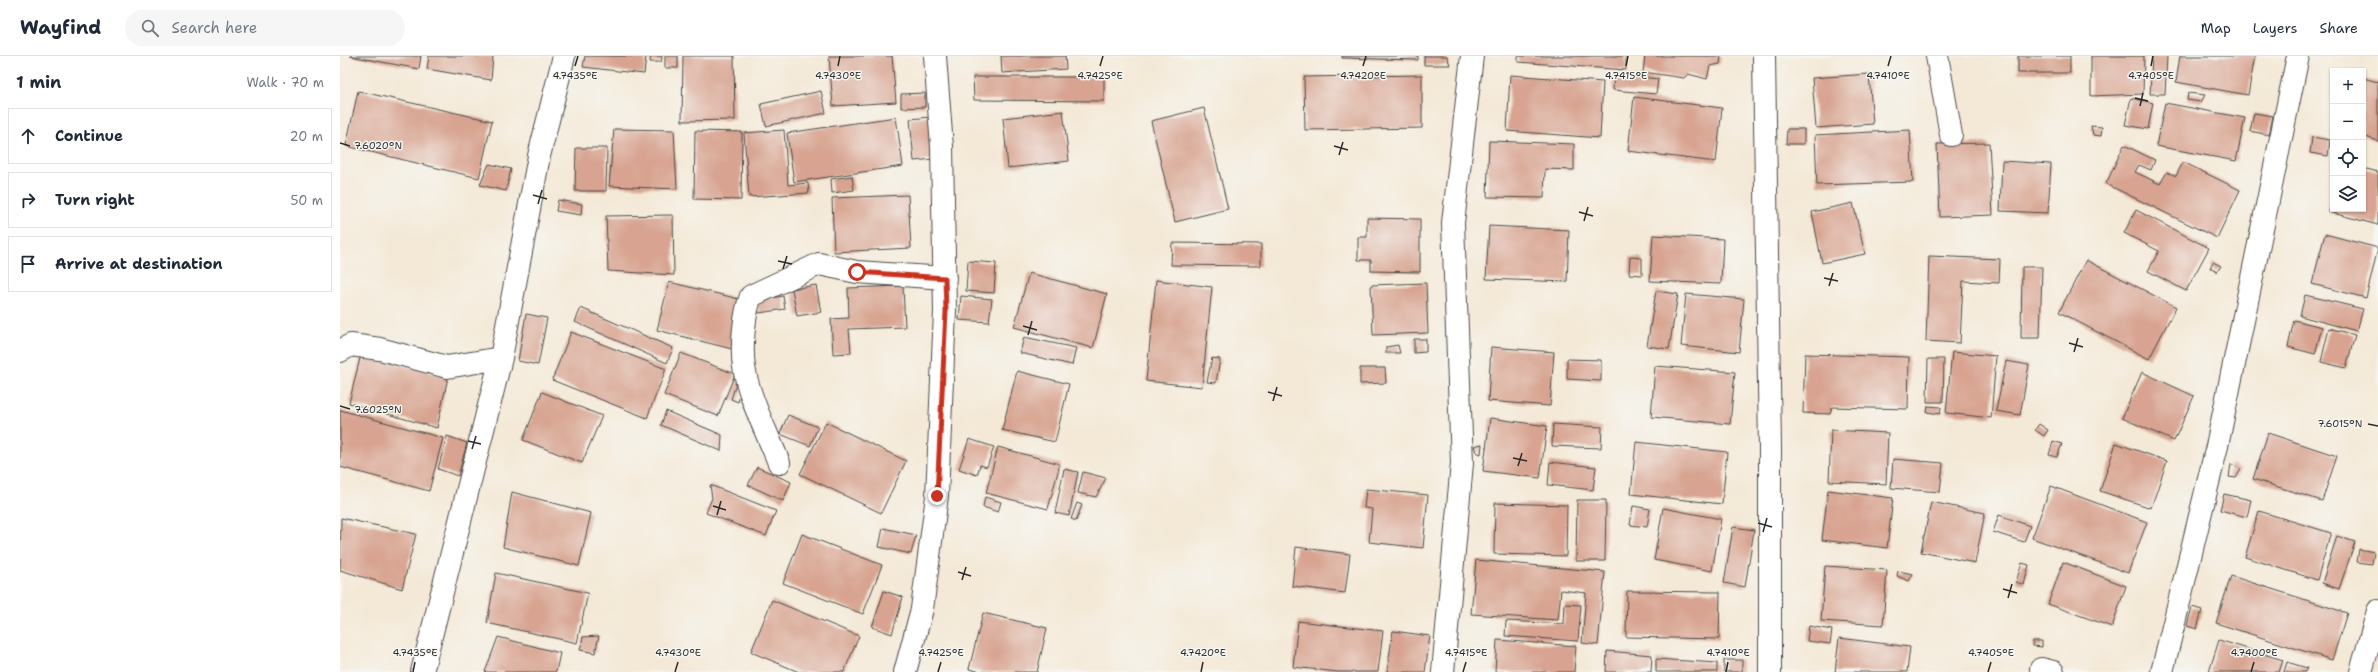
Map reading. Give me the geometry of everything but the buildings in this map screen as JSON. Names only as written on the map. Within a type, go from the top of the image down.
[{"type":"street","points":[[422,672],[501,358],[539,156],[564,56]]},
{"type":"street","points":[[905,672],[922,609],[937,496],[946,311],[942,147],[935,56]]},
{"type":"street","points":[[1443,672],[1462,463],[1452,224],[1472,56]]},
{"type":"street","points":[[1764,56],[1770,449],[1770,672]]},
{"type":"street","points":[[1937,56],[1951,135]]},
{"type":"street","points":[[2162,672],[2217,446],[2298,56]]},
{"type":"street","points":[[779,463],[756,404],[744,366],[744,334],[748,305],[751,296],[819,264],[857,272],[945,278]]},
{"type":"street","points":[[340,351],[351,345],[380,349],[447,367],[501,358]]},
{"type":"street","points":[[2361,672],[2378,611]]},
{"type":"route","points":[[857,272],[945,278],[946,311],[937,496]]}]
